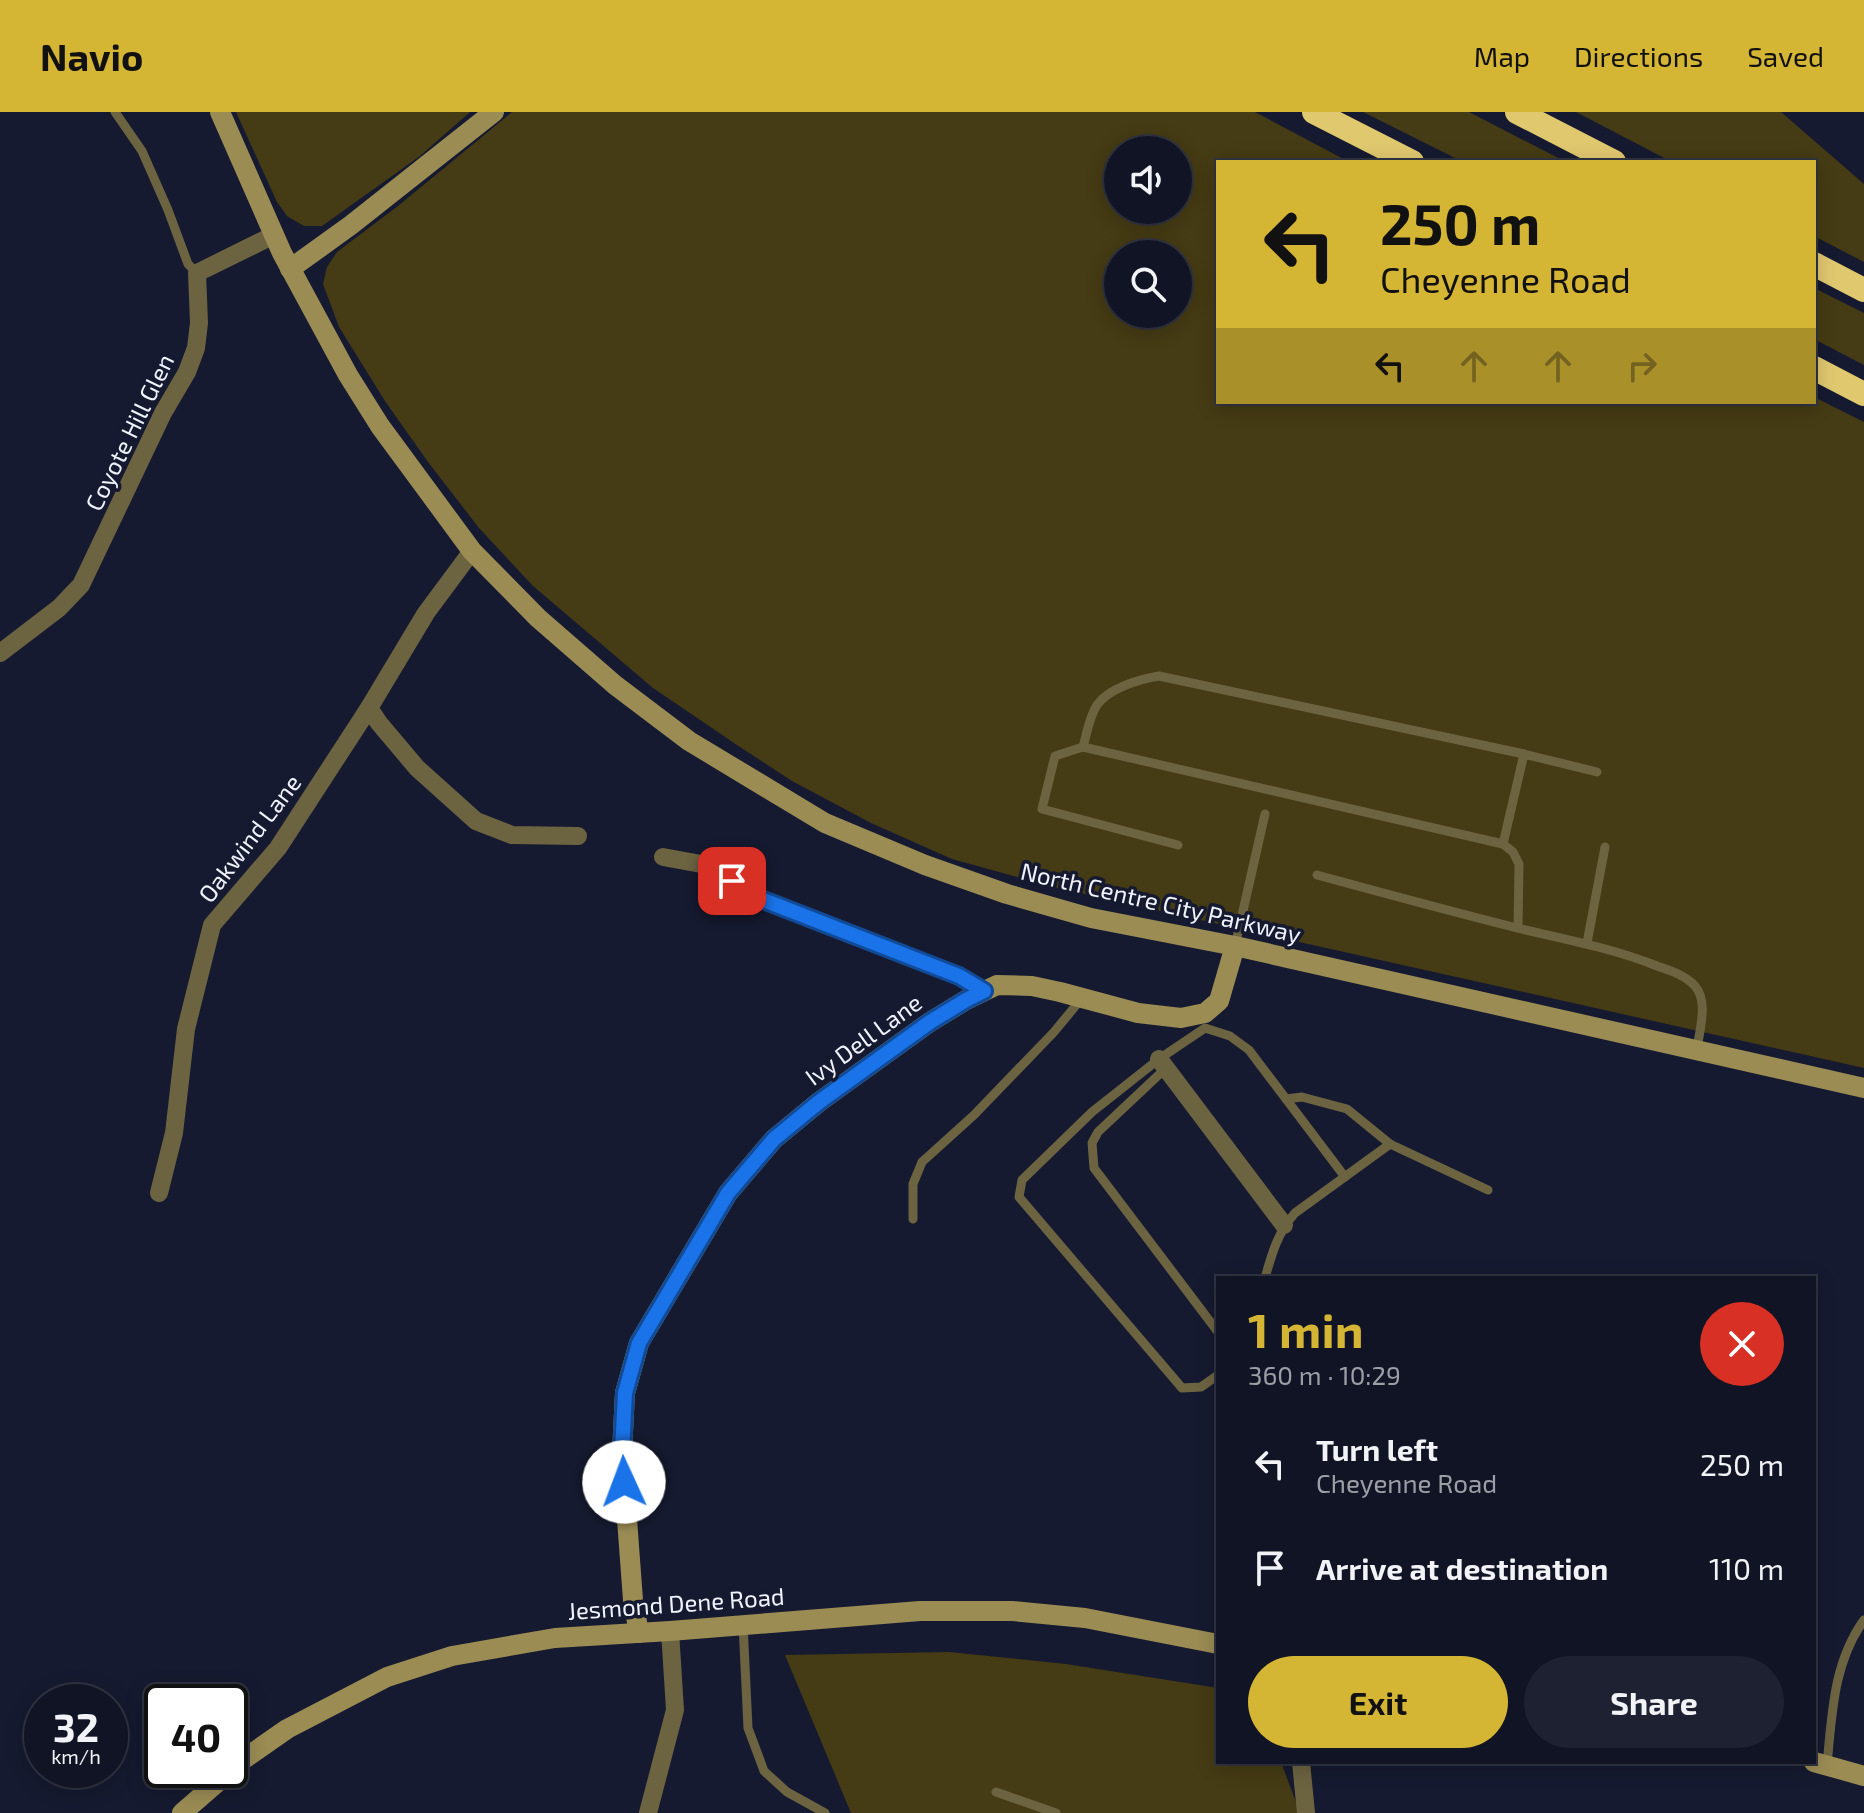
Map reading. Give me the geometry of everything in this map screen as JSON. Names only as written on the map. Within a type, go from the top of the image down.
[{"type":"highway","points":[[1314,112],[1408,160]]},
{"type":"highway","points":[[1517,112],[1610,160]]},
{"type":"highway","points":[[1816,265],[1864,290]]},
{"type":"highway","points":[[1816,369],[1864,394]]},
{"type":"street","name":"North Centre City Parkway","points":[[220,112],[290,269],[341,364],[380,426],[472,551],[538,618],[615,685],[689,741],[825,823],[925,865],[1007,894],[1091,918],[1235,946],[1864,1088]]},
{"type":"street","points":[[290,269],[494,112]]},
{"type":"street","points":[[197,273],[274,235]]},
{"type":"street","name":"Coyote Hill Glen","points":[[0,653],[59,608],[81,585],[196,348],[199,323],[197,273]]},
{"type":"street","name":"Oakwind Lane","points":[[159,1193],[174,1133],[186,1029],[212,925],[278,848],[426,613],[472,551]]},
{"type":"street","points":[[369,708],[417,768],[476,821],[512,835],[578,836]]},
{"type":"street","points":[[663,857],[712,866],[753,896],[959,976],[984,991]]},
{"type":"street","points":[[1205,1020],[1219,1001],[1235,946]]},
{"type":"street","name":"Ivy Dell Lane","points":[[639,1633],[633,1600],[622,1452],[625,1393],[639,1343],[728,1193],[774,1139],[819,1102],[930,1022],[997,985],[1032,986],[1138,1013],[1205,1020]]},
{"type":"street","points":[[1162,1064],[1284,1225]]},
{"type":"street","name":"Jesmond Dene Road","points":[[182,1813],[244,1759],[287,1729],[387,1677],[452,1656],[555,1638],[920,1611],[1012,1611],[1085,1618],[1216,1644]]},
{"type":"street","points":[[648,1813],[675,1710],[670,1631]]},
{"type":"street","points":[[1301,1764],[1306,1813]]},
{"type":"street","points":[[1820,1764],[1864,1776]]},
{"type":"lane","points":[[115,112],[142,151],[188,264],[197,273]]},
{"type":"lane","points":[[1083,747],[1099,702],[1140,679],[1159,676],[1597,772]]},
{"type":"lane","points":[[1178,845],[1042,809],[1055,756],[1083,747],[1503,844],[1513,852],[1519,864],[1518,928]]},
{"type":"lane","points":[[1503,844],[1524,754]]},
{"type":"lane","points":[[1235,946],[1265,814]]},
{"type":"lane","points":[[1587,943],[1605,847]]},
{"type":"lane","points":[[1317,875],[1587,943],[1682,976],[1701,994],[1697,1050]]},
{"type":"lane","points":[[913,1219],[913,1184],[922,1162],[974,1115],[1054,1032],[1082,998]]},
{"type":"lane","points":[[1216,1329],[1094,1168],[1092,1143],[1098,1132],[1205,1020],[1249,1050],[1345,1177]]},
{"type":"lane","points":[[1162,1064],[1092,1112],[1022,1180],[1019,1197],[1182,1388],[1201,1387],[1216,1376]]},
{"type":"lane","points":[[1286,1099],[1302,1097],[1347,1109],[1390,1144],[1488,1190]]},
{"type":"lane","points":[[1266,1276],[1274,1244],[1295,1213],[1390,1144]]},
{"type":"lane","points":[[1820,1764],[1843,1658],[1864,1620]]},
{"type":"lane","points":[[743,1624],[748,1728],[764,1771],[787,1792],[825,1813]]},
{"type":"lane","points":[[996,1792],[1056,1813]]},
{"type":"shaded area","points":[[236,112],[470,112],[420,156],[322,226],[304,226],[287,216],[277,202]]},
{"type":"shaded area","points":[[512,112],[1255,112],[1345,160],[1216,160],[1216,404],[1816,404],[1816,398],[1864,422],[1864,1068],[1053,887],[952,859],[871,823],[792,781],[653,688],[533,586],[479,528],[385,401],[339,327],[323,284],[327,267],[337,252]]},
{"type":"shaded area","points":[[1363,112],[1469,112],[1562,160],[1459,160]]},
{"type":"shaded area","points":[[1576,112],[1781,112],[1864,184],[1864,262],[1816,237],[1816,160],[1668,160]]},
{"type":"shaded area","points":[[1816,289],[1864,313],[1864,365],[1816,340]]},
{"type":"shaded area","points":[[949,1652],[1066,1664],[1216,1688],[1216,1764],[1282,1764],[1300,1813],[851,1813],[785,1655]]},
{"type":"route","points":[[624,1482],[625,1393],[639,1343],[728,1193],[774,1139],[819,1102],[930,1022],[984,991],[959,976],[753,896],[732,881]]}]
